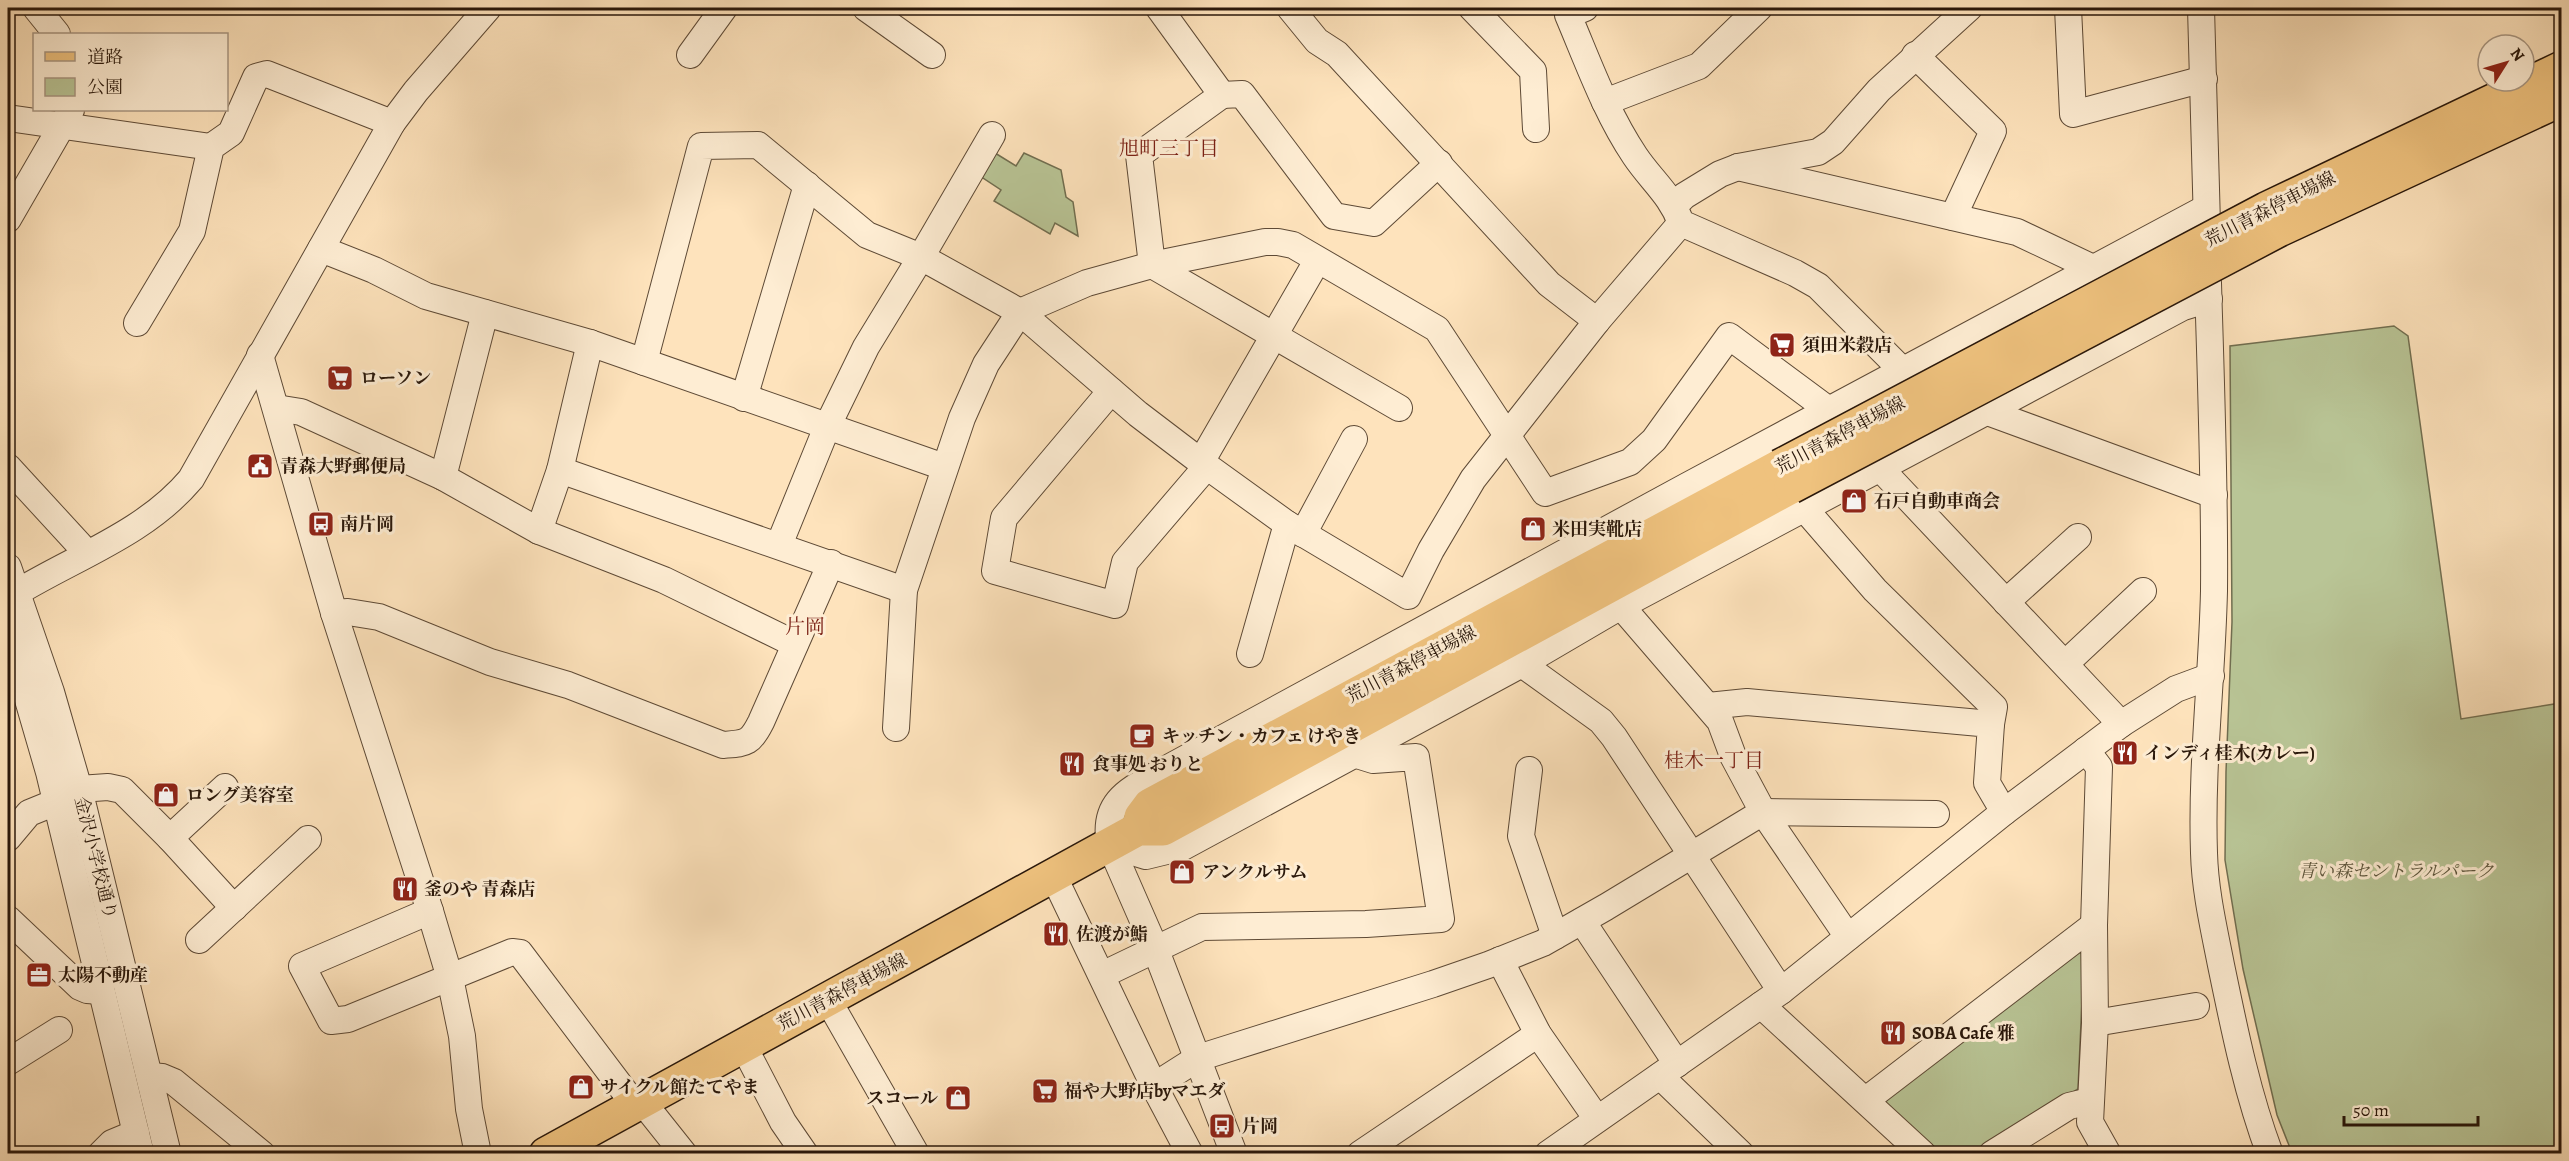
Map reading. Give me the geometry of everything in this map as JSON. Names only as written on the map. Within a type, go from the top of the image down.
[{"type":"main road","name":"荒川青森停車場線","points":[[1792,487],[2266,209],[2562,68]]},
{"type":"main road","name":"荒川青森停車場線","points":[[546,1154],[1124,837],[1163,830],[1792,487],[2279,230],[2562,99]]},
{"type":"street","points":[[36,8],[56,33]]},
{"type":"street","points":[[12,595],[132,530],[174,499],[191,479],[392,123],[416,91],[488,8]]},
{"type":"street","points":[[690,55],[724,8]]},
{"type":"street","points":[[866,8],[932,55]]},
{"type":"street","points":[[1160,8],[1222,95]]},
{"type":"street","points":[[1290,8],[1317,41],[1337,54],[1549,284],[1597,321]]},
{"type":"street","points":[[1472,8],[1533,71],[1536,129]]},
{"type":"street","points":[[1605,102],[1699,66],[1759,8]]},
{"type":"street","points":[[644,362],[701,146],[758,145],[867,235],[921,258],[1020,312],[1111,391],[1204,464],[1295,529],[1408,596],[1431,550],[1473,479],[1678,214],[1684,196],[1708,180],[1738,167],[1818,152],[1833,142],[1879,90],[1915,55],[1969,8]]},
{"type":"street","points":[[2068,8],[2073,114],[2204,79]]},
{"type":"street","points":[[2201,8],[2214,495],[2211,676],[2203,796],[2204,857],[2212,919],[2228,1000],[2245,1073],[2270,1154]]},
{"type":"street","points":[[1573,10],[1605,102],[1634,155],[1678,214],[1818,286],[1904,372]]},
{"type":"street","points":[[1915,55],[1993,131],[1953,216]]},
{"type":"street","points":[[137,323],[192,231],[212,147],[231,133],[256,77],[267,74],[392,123]]},
{"type":"street","points":[[1152,265],[1139,155],[1222,95],[1242,94],[1334,216],[1374,223],[1439,164]]},
{"type":"street","points":[[8,118],[66,118],[212,147]]},
{"type":"street","points":[[8,219],[66,118]]},
{"type":"street","points":[[779,545],[827,428],[866,347],[921,258],[992,135]]},
{"type":"street","points":[[1738,167],[2017,232],[2095,269]]},
{"type":"street","points":[[744,398],[807,185]]},
{"type":"street","points":[[2206,208],[1170,767],[1126,794],[1111,810],[1107,827],[1124,837],[1146,856],[1183,847],[1522,664],[1621,606],[1792,487],[1880,467],[2183,307],[2209,299]]},
{"type":"street","points":[[896,728],[904,590],[962,418],[986,364],[1020,312],[1087,283],[1152,265],[1265,242],[1293,245],[1437,329],[1545,493],[1630,462],[1654,440],[1729,336],[1830,411]]},
{"type":"street","points":[[321,249],[374,270],[426,296],[590,343],[827,428],[944,467]]},
{"type":"street","points":[[1111,391],[1004,518],[995,571],[1115,605],[1125,562],[1204,464],[1317,261]]},
{"type":"street","points":[[1152,265],[1399,408]]},
{"type":"street","points":[[443,477],[485,313]]},
{"type":"street","points":[[539,531],[560,470],[590,343]]},
{"type":"street","points":[[260,355],[334,613],[450,978],[462,1036],[469,1109],[478,1154]]},
{"type":"street","points":[[276,408],[301,412],[443,477],[539,531],[664,580],[795,644]]},
{"type":"street","points":[[1984,411],[2214,495]]},
{"type":"street","points":[[1250,654],[1295,529],[1354,439]]},
{"type":"street","points":[[8,467],[87,553]]},
{"type":"street","points":[[1880,467],[2121,724]]},
{"type":"street","points":[[560,470],[904,590]]},
{"type":"street","points":[[1792,487],[1875,590],[1994,707],[1987,783],[2004,812]]},
{"type":"street","points":[[2007,602],[2078,537]]},
{"type":"street","points":[[334,613],[379,617],[490,662],[568,685],[723,745],[745,743],[753,738],[831,563]]},
{"type":"street","name":"金沢小学校通り","points":[[8,567],[12,595],[51,692],[79,789],[168,1154]]},
{"type":"street","points":[[2066,663],[2143,591]]},
{"type":"street","points":[[1621,606],[1720,721],[1733,756],[1763,812],[1848,937]]},
{"type":"street","name":"金沢小学校通り","points":[[8,631],[56,802],[138,1143]]},
{"type":"street","points":[[1522,664],[1602,721],[1691,856],[1771,998],[1866,1100],[1923,1154]]},
{"type":"street","points":[[1562,1150],[1597,1119],[1771,998],[2004,812],[2121,724],[2176,689],[2211,676]]},
{"type":"street","points":[[1708,706],[1747,702],[1991,724]]},
{"type":"street","points":[[2086,750],[2099,767],[2094,925],[2095,1023],[2090,1122],[2108,1154]]},
{"type":"street","points":[[1102,975],[1202,927],[1366,924],[1441,920],[1416,757],[1373,760],[1357,754]]},
{"type":"street","points":[[1529,770],[1521,836],[1555,936]]},
{"type":"street","points":[[79,789],[108,787],[123,790],[234,908]]},
{"type":"street","points":[[170,838],[225,787]]},
{"type":"street","points":[[8,838],[29,813],[56,802]]},
{"type":"street","points":[[1154,1086],[1198,1058],[1500,960],[1555,936],[1763,812],[1936,814]]},
{"type":"street","points":[[1124,837],[1155,948],[1233,1154]]},
{"type":"street","points":[[199,940],[308,839]]},
{"type":"street","points":[[1054,877],[1154,1086],[1190,1154]]},
{"type":"street","points":[[430,911],[302,966],[331,1021],[348,1019],[512,952],[520,953],[638,1102],[684,1154]]},
{"type":"street","points":[[8,919],[80,987],[102,991]]},
{"type":"street","points":[[1582,921],[1668,1070],[1741,1154]]},
{"type":"street","points":[[1866,1100],[2094,925]]},
{"type":"street","points":[[1500,960],[1538,1034],[1597,1119]]},
{"type":"street","points":[[828,1000],[916,1154]]},
{"type":"street","points":[[2095,1023],[2196,1006]]},
{"type":"street","points":[[8,1062],[59,1030]]},
{"type":"street","points":[[1360,1154],[1538,1034]]},
{"type":"street","points":[[743,1045],[783,1122],[805,1154]]},
{"type":"street","points":[[150,1076],[162,1077],[174,1082],[262,1154]]},
{"type":"street","points":[[1992,1154],[2069,1106],[2090,1101]]},
{"type":"street","points":[[101,1154],[112,1143],[138,1143]]},
{"type":"green space","points":[[995,153],[1016,166],[1024,153],[1061,170],[1066,197],[1073,202],[1078,236],[1055,223],[1050,234],[994,201],[1001,190],[980,176]]},
{"type":"green space","name":"青い森セントラルパーク","points":[[2394,326],[2408,336],[2461,719],[2561,703],[2561,1153],[2292,1153],[2277,1115],[2243,969],[2225,860],[2232,622],[2230,346]]},
{"type":"green space","points":[[2080,952],[2084,957],[2078,1089],[1975,1153],[1936,1153],[1880,1103]]},
{"type":"place","name":"須田米穀店","points":[[1782,345]]},
{"type":"place","name":"ローソン","points":[[340,378]]},
{"type":"place","name":"青森大野郵便局","points":[[260,466]]},
{"type":"place","name":"石戸自動車商会","points":[[1854,501]]},
{"type":"place","name":"南片岡","points":[[321,524]]},
{"type":"place","name":"米田実靴店","points":[[1533,529]]},
{"type":"place","name":"キッチン・カフェ けやき","points":[[1142,736]]},
{"type":"place","name":"インディ桂木(カレー)","points":[[2125,753]]},
{"type":"place","name":"食事処 おりと","points":[[1072,764]]},
{"type":"place","name":"ロング美容室","points":[[166,795]]},
{"type":"place","name":"アンクルサム","points":[[1182,872]]},
{"type":"place","name":"釜のや 青森店","points":[[405,889]]},
{"type":"place","name":"佐渡が鮨","points":[[1056,934]]},
{"type":"place","name":"太陽不動産","points":[[39,975]]},
{"type":"place","name":"SOBA Cafe 雅","points":[[1893,1033]]},
{"type":"place","name":"サイクル館たてやま","points":[[581,1087]]},
{"type":"place","name":"福や大野店byマエダ","points":[[1045,1091]]},
{"type":"place","name":"スコール","points":[[958,1098]]},
{"type":"place","name":"片岡","points":[[1222,1126]]},
{"type":"district","name":"旭町三丁目","points":[[1169,148]]},
{"type":"district","name":"片岡","points":[[805,626]]},
{"type":"district","name":"桂木一丁目","points":[[1714,760]]}]
